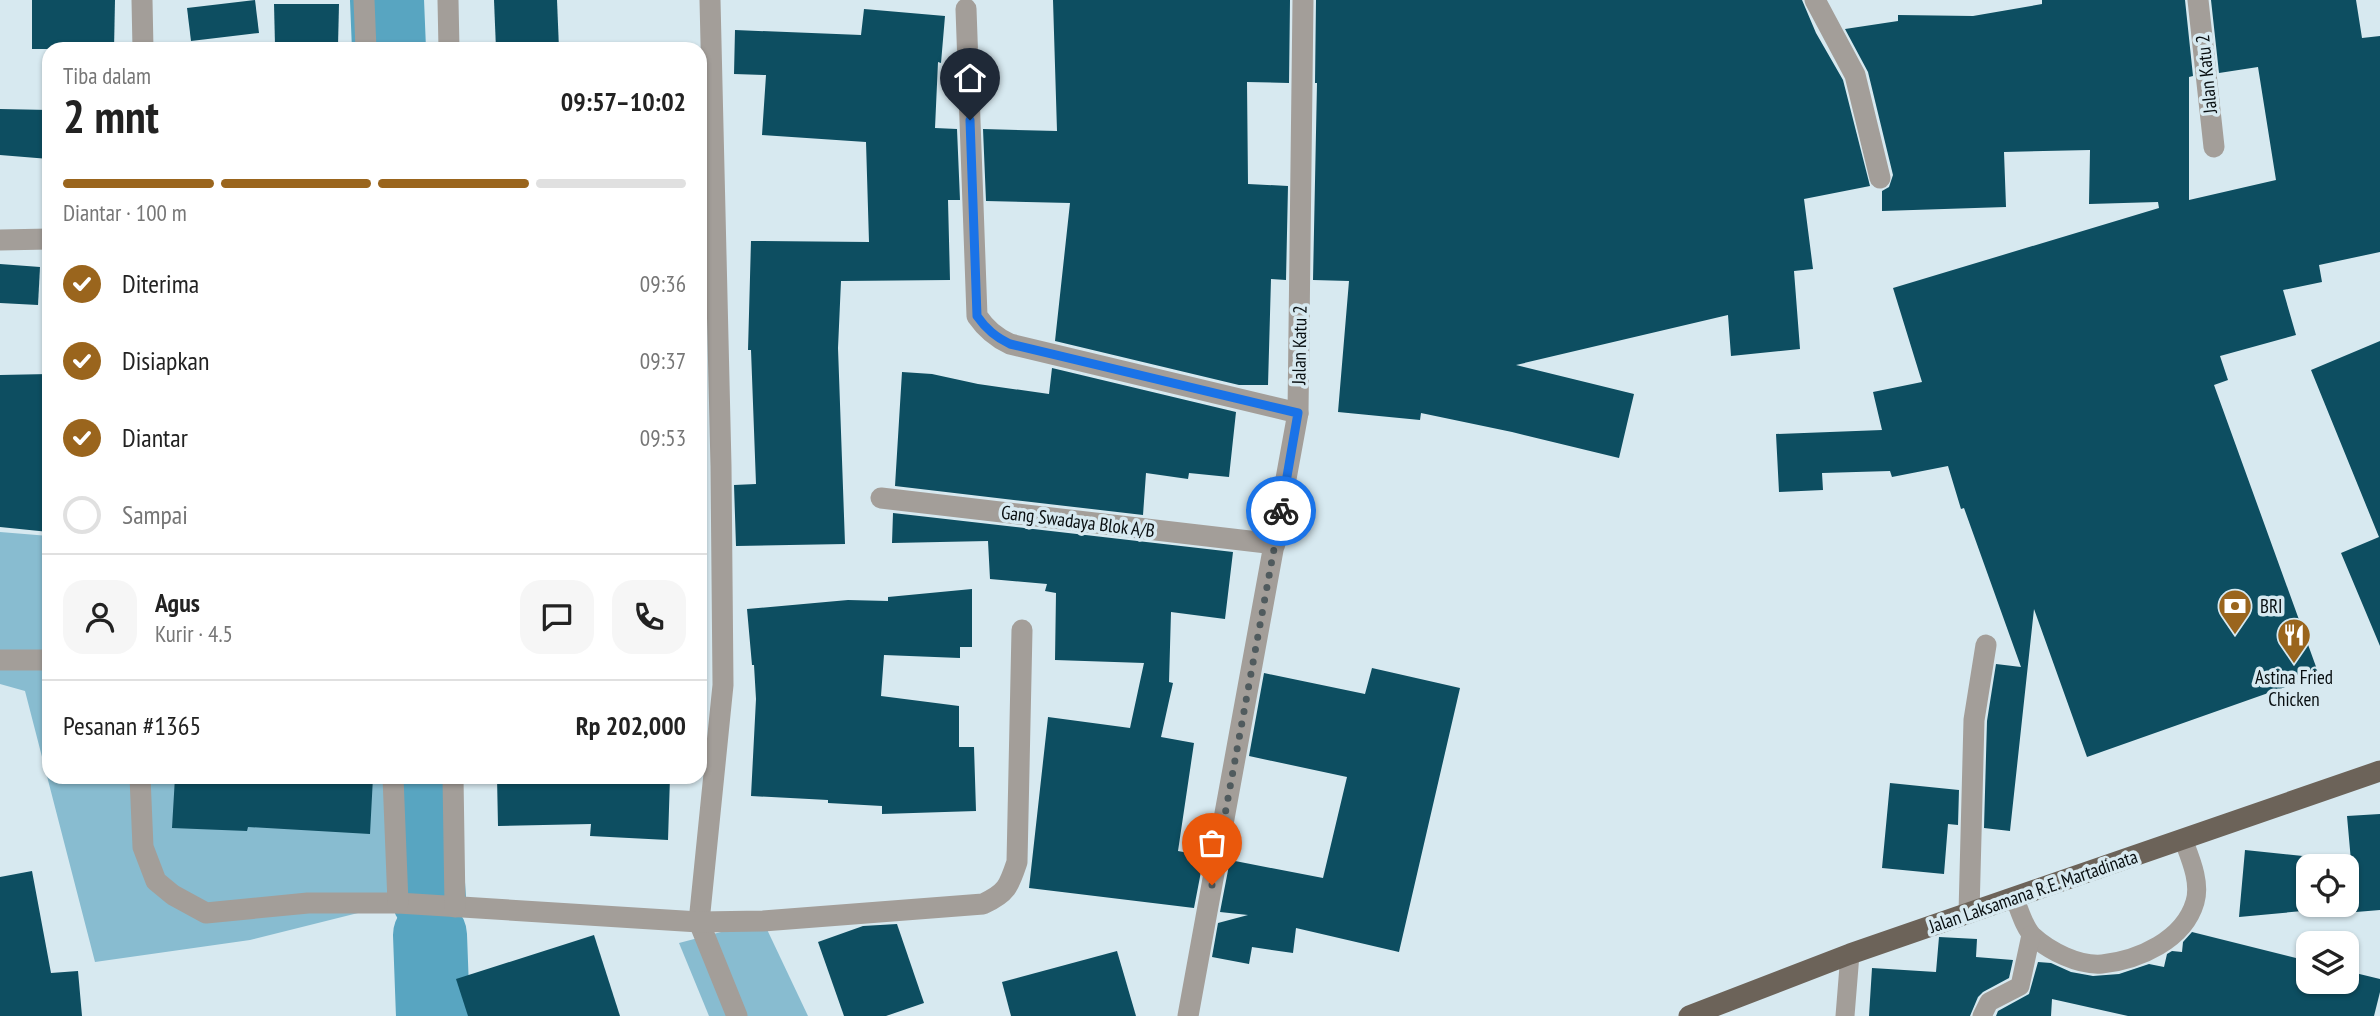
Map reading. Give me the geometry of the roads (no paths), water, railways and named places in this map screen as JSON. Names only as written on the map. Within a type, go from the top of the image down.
[{"type":"main road","name":"Jalan Laksamana R.E. Martadinata","points":[[1689,1016],[1850,954],[2380,771]]},
{"type":"street","points":[[142,0],[143,42]]},
{"type":"street","points":[[364,0],[366,42]]},
{"type":"street","points":[[448,0],[449,42]]},
{"type":"street","points":[[710,0],[708,239],[723,685],[699,922],[737,1016]]},
{"type":"street","name":"Jalan Katu 2","points":[[1188,1016],[1298,413],[1303,0]]},
{"type":"street","points":[[1815,0],[1855,75],[1880,178]]},
{"type":"street","name":"Jalan Katu 2","points":[[2198,0],[2214,147]]},
{"type":"street","points":[[966,9],[977,316],[984,327],[1010,344],[1298,413]]},
{"type":"street","points":[[0,240],[42,239]]},
{"type":"street","name":"Gang Swadaya Blok A/B","points":[[881,498],[1275,544]]},
{"type":"street","points":[[140,784],[142,847],[156,881],[173,895],[206,913],[308,903],[398,903],[699,922],[763,921],[983,904],[1000,896],[1011,881],[1017,862],[1022,630]]},
{"type":"street","points":[[1969,913],[1974,720],[1986,645]]},
{"type":"street","points":[[0,660],[42,660]]},
{"type":"street","points":[[393,784],[398,903]]},
{"type":"street","points":[[453,784],[454,907]]},
{"type":"lane","points":[[2014,897],[2031,935],[2066,957],[2100,964],[2147,953],[2186,925],[2196,900],[2194,872],[2183,839]]},
{"type":"lane","points":[[1982,1016],[1989,1002],[2020,986],[2031,935]]},
{"type":"lane","points":[[1845,1016],[1850,954]]},
{"type":"waterway","points":[[387,0],[389,42]]},
{"type":"waterway","points":[[421,784],[429,899]]},
{"type":"waterway","points":[[430,935],[433,1016]]},
{"type":"place","name":"BRI","points":[[2235,636]]},
{"type":"place","name":"Astina Fried Chicken","points":[[2294,665]]}]
